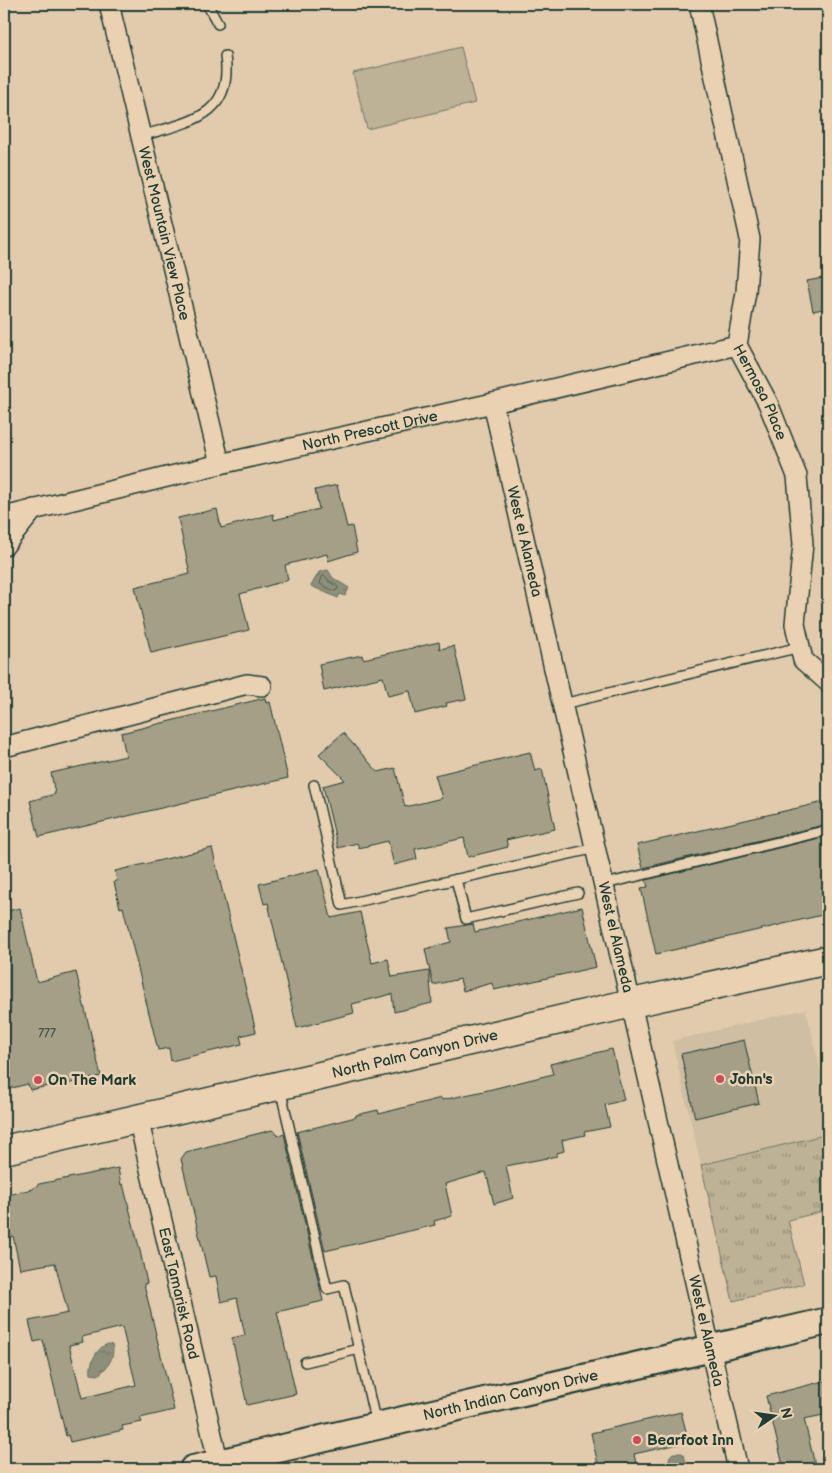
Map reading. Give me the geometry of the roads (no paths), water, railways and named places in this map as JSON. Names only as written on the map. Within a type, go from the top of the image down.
[{"type":"main road","name":"North Palm Canyon Drive","points":[[4,1150],[632,1003],[828,960]]},
{"type":"main road","name":"North Indian Canyon Drive","points":[[210,1467],[828,1322]]},
{"type":"street","name":"West Mountain View Place","points":[[109,4],[220,464]]},
{"type":"street","name":"Hermosa Place","points":[[699,4],[750,239],[746,292],[737,345],[768,403],[797,476],[803,544],[795,624],[803,660],[828,682]]},
{"type":"street","name":"North Prescott Drive","points":[[4,517],[220,464],[493,403],[737,345]]},
{"type":"street","name":"West el Alameda","points":[[493,403],[738,1469]]},
{"type":"street","points":[[4,546],[34,509]]},
{"type":"street","points":[[4,747],[247,684],[262,686]]},
{"type":"street","name":"East Tamarisk Road","points":[[138,1118],[210,1467]]},
{"type":"lane","points":[[207,4],[218,24]]},
{"type":"lane","points":[[141,136],[191,121],[215,106],[226,84],[227,68],[225,56]]},
{"type":"lane","points":[[563,704],[800,647]]},
{"type":"lane","points":[[314,785],[342,905],[596,848]]},
{"type":"lane","points":[[605,884],[828,830]]},
{"type":"lane","points":[[456,879],[466,919],[578,894]]},
{"type":"lane","points":[[280,1085],[327,1289],[344,1285],[377,1427]]},
{"type":"lane","points":[[305,1362],[359,1349]]},
{"type":"water","points":[[328,570],[333,578],[349,588],[345,596],[340,594],[338,598],[311,586],[319,572]]},
{"type":"water","points":[[108,1344],[112,1345],[113,1349],[110,1362],[98,1375],[91,1374],[91,1365],[97,1352]]},
{"type":"water","points":[[673,1453],[682,1453],[686,1461],[683,1469],[666,1469],[670,1456]]},
{"type":"place","name":"John's","points":[[720,1079]]},
{"type":"place","name":"On The Mark","points":[[38,1080]]},
{"type":"place","name":"Bearfoot Inn","points":[[637,1440]]}]
